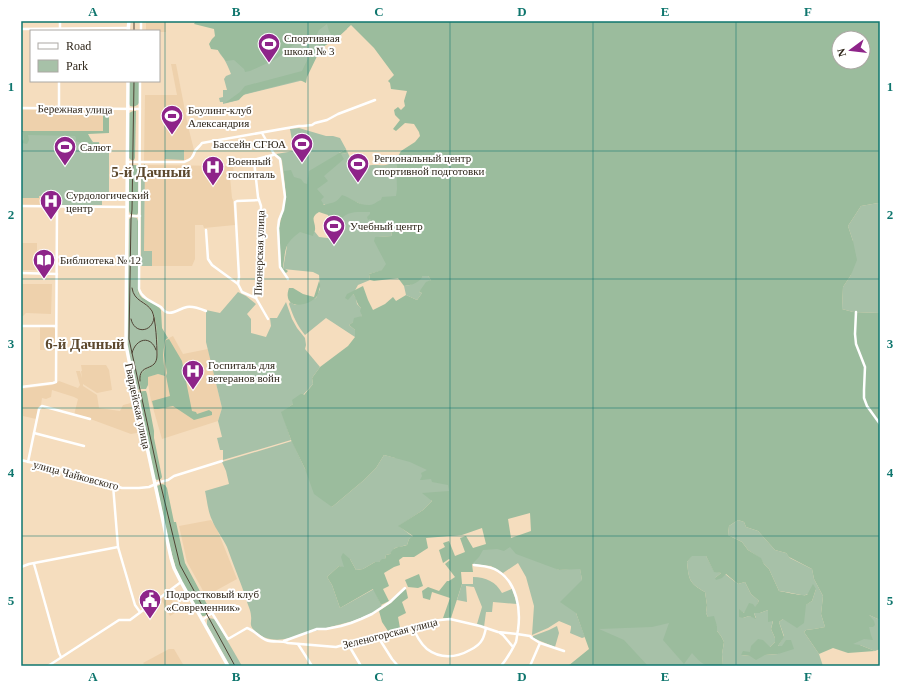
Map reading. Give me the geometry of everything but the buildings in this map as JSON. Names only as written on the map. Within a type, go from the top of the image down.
[{"type":"street","points":[[60,21],[60,29]]},
{"type":"street","points":[[21,28],[128,29],[129,21]]},
{"type":"street","points":[[59,82],[59,109]]},
{"type":"street","name":"Гвардейская улица","points":[[128,82],[126,345],[174,568],[228,666]]},
{"type":"street","points":[[140,82],[140,294],[170,313],[187,307],[206,311]]},
{"type":"street","points":[[127,162],[188,161],[202,143],[312,125],[331,119],[344,112],[375,100]]},
{"type":"street","name":"Бережная улица","points":[[21,108],[140,109]]},
{"type":"street","points":[[262,132],[274,154],[280,158],[285,197],[278,228],[280,267],[288,279]]},
{"type":"street","name":"Пионерская улица","points":[[268,319],[256,298],[261,243],[261,206],[254,160],[272,156],[274,154]]},
{"type":"street","points":[[238,284],[239,277],[235,202],[259,200]]},
{"type":"street","points":[[21,206],[127,206]]},
{"type":"street","points":[[21,387],[56,382],[57,206]]},
{"type":"street","points":[[127,216],[140,216]]},
{"type":"street","points":[[206,230],[208,259],[212,265],[238,284],[242,292],[256,298]]},
{"type":"street","points":[[21,273],[57,274]]},
{"type":"street","points":[[856,312],[856,344],[865,368],[864,398],[867,406],[880,424]]},
{"type":"street","points":[[21,326],[56,326]]},
{"type":"street","points":[[28,462],[39,409],[42,406],[90,419]]},
{"type":"street","points":[[34,433],[84,446]]},
{"type":"street","name":"улица Чайковского","points":[[21,460],[106,481],[122,488],[149,487],[174,476],[222,462]]},
{"type":"street","points":[[113,485],[118,548],[134,605],[140,612]]},
{"type":"street","points":[[21,567],[29,564],[118,548]]},
{"type":"street","points":[[34,564],[61,657]]},
{"type":"street","points":[[474,565],[490,567],[503,574],[510,584],[518,601],[519,623],[516,640],[501,666]]},
{"type":"street","points":[[48,666],[119,620],[130,620],[181,582]]},
{"type":"street","points":[[284,641],[317,629],[326,629],[351,623],[366,617],[390,602],[405,588]]},
{"type":"street","name":"Зеленогорская улица","points":[[202,620],[212,613],[228,639],[247,628],[267,641],[284,641],[288,643],[336,647],[412,625],[450,619],[498,632],[530,636],[540,643],[564,651]]},
{"type":"street","points":[[412,625],[417,638],[428,650],[445,657],[460,654],[473,648],[482,640],[486,628]]},
{"type":"street","points":[[498,632],[503,635],[513,647]]},
{"type":"street","points":[[376,636],[398,666]]},
{"type":"street","points":[[298,643],[312,666]]},
{"type":"street","points":[[530,666],[540,643]]},
{"type":"street","points":[[348,644],[361,666]]},
{"type":"shaded area","points":[[146,21],[166,21],[166,32],[160,32],[160,30],[146,30]]},
{"type":"shaded area","points":[[171,64],[176,64],[194,150],[193,155],[183,161],[144,161],[145,95],[177,95]]},
{"type":"shaded area","points":[[21,110],[109,110],[109,130],[106,130],[104,133],[23,131],[23,139],[21,142]]},
{"type":"shaded area","points":[[145,165],[233,166],[234,174],[230,177],[235,225],[204,228],[203,225],[195,225],[195,259],[192,266],[152,266],[152,251],[144,251]]},
{"type":"shaded area","points":[[39,195],[48,196],[47,205],[21,205],[21,198],[39,198]]},
{"type":"shaded area","points":[[21,243],[37,243],[37,270],[21,270]]},
{"type":"shaded area","points":[[21,284],[52,284],[51,314],[26,313],[21,316]]},
{"type":"shaded area","points":[[40,327],[53,327],[55,329],[55,350],[40,350]]},
{"type":"shaded area","name":"Госпиталь для ветеранов войн","points":[[173,336],[183,354],[208,349],[222,408],[218,421],[162,439],[151,401],[147,377],[158,374],[165,376],[163,355],[165,340]]},
{"type":"shaded area","points":[[81,365],[106,365],[109,370],[112,390],[97,393],[83,384],[83,386],[97,395],[99,408],[120,411],[123,405],[135,402],[142,432],[131,434],[93,420],[74,415],[78,399],[52,390],[51,397],[46,399],[42,398],[36,419],[23,416],[22,412],[21,413],[21,389],[52,385],[59,381],[78,388],[80,385],[76,371],[80,371],[82,378]]},
{"type":"shaded area","points":[[211,520],[217,529],[237,579],[206,596],[187,562],[179,526]]},
{"type":"shaded area","points":[[169,595],[178,611],[170,616],[161,599]]},
{"type":"shaded area","points":[[169,649],[174,649],[184,666],[146,666],[143,663]]},
{"type":"green space","points":[[196,21],[880,21],[880,205],[878,203],[861,206],[848,226],[857,260],[851,275],[843,287],[842,309],[853,312],[880,313],[880,620],[869,615],[874,621],[875,625],[873,627],[869,627],[873,640],[864,639],[853,644],[875,651],[848,653],[833,648],[819,654],[804,632],[806,630],[825,627],[821,614],[823,596],[814,579],[812,569],[789,557],[786,553],[775,550],[758,531],[746,527],[744,522],[738,520],[729,526],[728,535],[742,542],[748,550],[761,558],[769,569],[779,591],[807,595],[813,584],[816,589],[812,601],[806,605],[804,623],[797,628],[783,619],[779,622],[784,637],[778,646],[782,646],[786,640],[791,640],[794,649],[778,654],[765,655],[756,660],[750,656],[741,655],[743,651],[750,652],[751,646],[758,639],[763,640],[770,647],[775,642],[771,629],[773,621],[768,622],[768,610],[760,613],[754,613],[756,619],[749,616],[743,618],[739,617],[739,609],[744,613],[749,603],[753,604],[755,607],[759,601],[751,594],[745,582],[738,584],[726,574],[722,578],[716,580],[715,578],[721,573],[714,572],[706,556],[692,556],[687,562],[688,573],[693,583],[705,592],[707,605],[706,613],[708,617],[714,616],[717,631],[724,642],[722,654],[723,666],[706,665],[692,653],[684,664],[663,640],[669,623],[652,627],[599,629],[624,640],[648,666],[568,666],[589,649],[576,613],[560,602],[582,580],[580,569],[559,570],[516,554],[510,547],[504,551],[497,549],[483,550],[472,564],[473,572],[461,572],[462,584],[451,618],[443,618],[450,598],[432,592],[430,600],[423,598],[422,591],[428,587],[439,591],[447,581],[455,577],[445,564],[450,560],[449,559],[443,563],[439,550],[445,547],[443,543],[449,541],[455,556],[465,552],[460,538],[466,536],[473,548],[486,544],[482,528],[462,535],[426,538],[428,548],[414,557],[403,557],[399,560],[400,565],[384,573],[389,586],[383,589],[389,601],[381,605],[373,589],[340,608],[332,585],[327,577],[339,566],[344,567],[341,557],[343,553],[350,559],[356,570],[363,569],[375,562],[379,562],[382,559],[385,559],[386,555],[390,554],[395,548],[407,545],[409,539],[413,536],[398,526],[423,510],[432,501],[422,493],[449,491],[448,485],[432,482],[431,479],[420,480],[422,476],[421,473],[427,470],[410,462],[384,455],[376,468],[364,480],[332,507],[314,494],[281,412],[293,404],[292,400],[302,393],[304,395],[313,384],[312,378],[320,367],[348,346],[355,337],[355,330],[349,325],[353,322],[354,318],[362,316],[360,311],[361,308],[353,294],[348,300],[345,298],[347,294],[363,286],[373,310],[385,304],[393,297],[396,301],[406,295],[417,300],[422,293],[419,292],[426,282],[431,280],[428,276],[423,276],[415,283],[404,286],[398,278],[374,281],[370,280],[369,274],[382,270],[386,264],[374,241],[375,237],[392,236],[389,221],[373,222],[370,219],[368,220],[367,217],[370,212],[356,212],[348,214],[338,223],[332,222],[328,215],[319,212],[316,214],[314,216],[315,230],[313,236],[300,232],[288,243],[285,251],[283,269],[288,271],[286,273],[284,272],[281,267],[279,228],[286,196],[284,171],[291,170],[294,177],[301,179],[307,184],[309,171],[346,149],[347,153],[341,154],[344,159],[324,176],[328,181],[317,189],[324,197],[321,200],[324,205],[333,203],[342,195],[359,203],[371,205],[381,200],[382,197],[396,196],[396,160],[401,151],[415,142],[420,136],[414,124],[405,123],[396,131],[393,129],[400,120],[395,115],[394,110],[398,107],[401,110],[405,106],[404,101],[407,91],[391,89],[388,81],[394,75],[374,48],[351,25],[338,37],[321,48],[307,77],[306,83],[300,80],[245,94],[238,100],[225,103],[240,92],[245,86],[302,71],[311,52],[333,36],[329,31],[327,24],[319,30],[316,36],[310,35],[300,40],[274,60],[245,72],[244,69],[234,60],[226,61],[218,50],[211,49],[209,44],[215,36],[214,29],[194,24]],"holes":[[[530,513],[531,531],[511,538],[508,519]]]},
{"type":"green space","name":"Спортивная школа № 3","points":[[321,21],[347,29],[336,39],[321,48],[304,80],[243,95],[239,100],[223,104],[223,102],[220,102],[219,98],[223,97],[223,90],[227,90],[224,79],[226,76],[231,74],[217,48]]},
{"type":"green space","points":[[129,82],[139,82],[139,103],[136,106],[130,106]]},
{"type":"green space","points":[[136,111],[135,158],[134,160],[131,160],[129,158],[129,113]]},
{"type":"green space","points":[[94,112],[109,112],[109,133],[88,134],[92,143],[99,143],[99,151],[91,152],[89,148],[76,141],[75,136],[28,135],[29,140],[27,144],[22,143],[24,139],[23,132],[21,131],[103,131],[103,115],[94,115]]},
{"type":"green space","points":[[299,128],[326,136],[340,138],[346,149],[339,153],[347,153],[347,151],[355,168],[352,175],[366,166],[386,165],[396,162],[398,197],[383,201],[371,209],[343,196],[332,208],[321,203],[286,193],[282,161],[276,154],[294,151],[290,129]]},
{"type":"green space","name":"Салют","points":[[23,131],[87,133],[93,142],[99,142],[100,147],[109,148],[109,192],[102,192],[102,205],[47,205],[47,196],[39,196],[39,198],[21,198],[21,142],[23,139]]},
{"type":"green space","points":[[165,150],[184,150],[184,160],[165,159]]},
{"type":"green space","points":[[145,164],[144,251],[152,251],[152,266],[141,266],[141,167]]},
{"type":"green space","points":[[132,165],[136,165],[139,170],[137,215],[130,214],[129,211],[129,169]]},
{"type":"green space","points":[[878,203],[880,205],[880,313],[853,312],[842,309],[843,287],[851,275],[853,241],[848,226],[861,206]]},
{"type":"green space","name":"Учебный центр","points":[[342,211],[373,211],[389,221],[392,236],[378,237],[469,247],[369,274],[370,280],[358,285],[353,294],[356,298],[357,304],[361,308],[362,316],[349,325],[355,330],[355,337],[326,318],[305,335],[300,328],[289,304],[290,302],[295,305],[316,298],[320,289],[319,275],[313,272],[283,269],[288,240],[300,229],[315,232],[319,237],[336,239],[340,231]]},
{"type":"green space","points":[[132,217],[137,218],[137,290],[140,299],[151,309],[155,318],[158,347],[155,362],[142,372],[140,376],[141,389],[136,390],[127,345],[129,219]]},
{"type":"green space","points":[[137,218],[139,293],[143,298],[161,310],[162,328],[168,338],[165,340],[163,355],[165,376],[158,374],[148,377],[148,385],[146,389],[141,389],[140,376],[142,372],[155,362],[158,353],[158,340],[153,313],[151,309],[140,299],[137,290]]},
{"type":"green space","points":[[423,276],[428,276],[431,280],[419,292],[422,293],[417,300],[406,295],[404,286],[410,285]]},
{"type":"green space","points":[[319,281],[320,287],[318,295],[314,299],[297,305],[290,302],[288,298],[289,288],[293,288],[303,294],[314,297]]},
{"type":"green space","points":[[238,292],[256,304],[247,314],[251,319],[251,333],[266,337],[271,326],[270,318],[277,318],[286,302],[292,319],[305,338],[305,349],[320,367],[312,378],[313,384],[303,395],[302,393],[293,404],[282,412],[291,440],[223,460],[223,450],[220,450],[217,438],[222,437],[218,421],[222,408],[206,342],[206,310],[220,313]]},
{"type":"green space","points":[[169,339],[182,361],[192,411],[196,412],[197,414],[209,410],[212,412],[212,415],[194,420],[173,406],[154,409],[152,401],[170,396],[164,355],[166,340]]},
{"type":"green space","points":[[146,391],[162,477],[161,479],[157,480],[155,479],[137,392]]},
{"type":"green space","points":[[292,441],[305,469],[332,507],[376,468],[384,455],[396,458],[556,446],[431,500],[432,501],[423,510],[399,526],[413,537],[409,539],[407,545],[395,548],[390,554],[386,555],[385,559],[375,562],[363,569],[356,570],[350,559],[344,568],[339,566],[327,577],[332,585],[340,608],[374,589],[382,607],[368,615],[346,623],[280,640],[263,637],[252,628],[251,614],[246,598],[224,540],[215,527],[211,517],[205,491],[229,484],[222,462]]},
{"type":"green space","points":[[162,484],[167,488],[185,563],[210,610],[205,616],[202,616],[176,569],[157,487]]},
{"type":"green space","points":[[738,520],[744,522],[746,527],[758,531],[775,550],[786,553],[790,558],[812,569],[814,579],[823,596],[821,614],[825,627],[806,630],[804,632],[819,654],[823,666],[723,666],[722,654],[724,642],[717,631],[717,626],[706,613],[707,605],[705,592],[696,586],[689,577],[687,562],[692,555],[706,556],[714,571],[721,573],[715,578],[725,574],[738,584],[745,582],[751,594],[759,601],[755,608],[744,613],[739,610],[743,618],[749,616],[756,618],[754,613],[760,613],[768,610],[768,621],[773,620],[771,629],[775,642],[770,647],[741,655],[750,656],[778,654],[782,646],[778,646],[784,636],[779,622],[812,601],[816,589],[803,595],[779,591],[769,569],[760,558],[748,550],[742,542],[728,535],[729,526]]},
{"type":"green space","points":[[511,542],[559,570],[580,568],[582,580],[576,613],[585,637],[582,638],[570,633],[571,626],[559,621],[532,635],[534,606],[526,577],[518,563],[503,573],[491,566],[472,564],[470,551]]},
{"type":"green space","points":[[419,574],[423,586],[418,588],[408,587],[405,580]]},
{"type":"green space","points":[[473,577],[482,578],[494,583],[502,593],[512,589],[517,604],[493,602],[492,612],[486,612],[484,627],[477,624],[482,607],[474,587],[466,586],[467,602],[457,600],[462,584],[473,584]]},
{"type":"green space","points":[[406,589],[408,598],[402,602],[406,613],[398,617],[400,628],[388,631],[382,622],[379,611],[391,603],[403,590]]},
{"type":"green space","points":[[659,608],[716,666],[595,666],[591,631],[619,623],[620,628],[652,614]]},
{"type":"green space","points":[[869,615],[880,620],[880,649],[875,651],[860,645],[852,645]]},
{"type":"green space","points":[[209,618],[216,621],[242,666],[230,666],[207,625],[207,620]]},
{"type":"green space","points":[[557,626],[559,633],[555,647],[533,638],[533,636]]},
{"type":"tram line","points":[[134,21],[134,30]]},
{"type":"tram line","points":[[134,82],[129,339],[160,482],[180,565],[235,666]]},
{"type":"tram line","points":[[132,288],[135,296],[152,311],[156,333],[156,361],[154,364],[142,371],[140,381]]},
{"type":"tram line","points":[[131,319],[136,327],[143,330],[150,327],[154,318]]},
{"type":"tram line","points":[[132,353],[137,344],[144,340],[151,342],[156,350]]},
{"type":"place","name":"Спортивная школа № 3","points":[[269,64]]},
{"type":"place","name":"Боулинг-клуб Александрия","points":[[172,136]]},
{"type":"place","name":"Бассейн СГЮА","points":[[302,164]]},
{"type":"place","name":"Салют","points":[[65,166]]},
{"type":"place","name":"Региональный центр спортивной подготовки","points":[[358,184]]},
{"type":"place","name":"Военный госпиталь","points":[[213,186]]},
{"type":"place","name":"Сурдологический центр","points":[[51,220]]},
{"type":"place","name":"Учебный центр","points":[[334,246]]},
{"type":"place","name":"Библиотека № 12","points":[[44,280]]},
{"type":"place","name":"Госпиталь для ветеранов войн","points":[[193,390]]},
{"type":"place","name":"Подростковый клуб «Современник»","points":[[150,620]]},
{"type":"district","name":"5-й Дачный","points":[[151,172]]},
{"type":"district","name":"6-й Дачный","points":[[85,344]]}]
